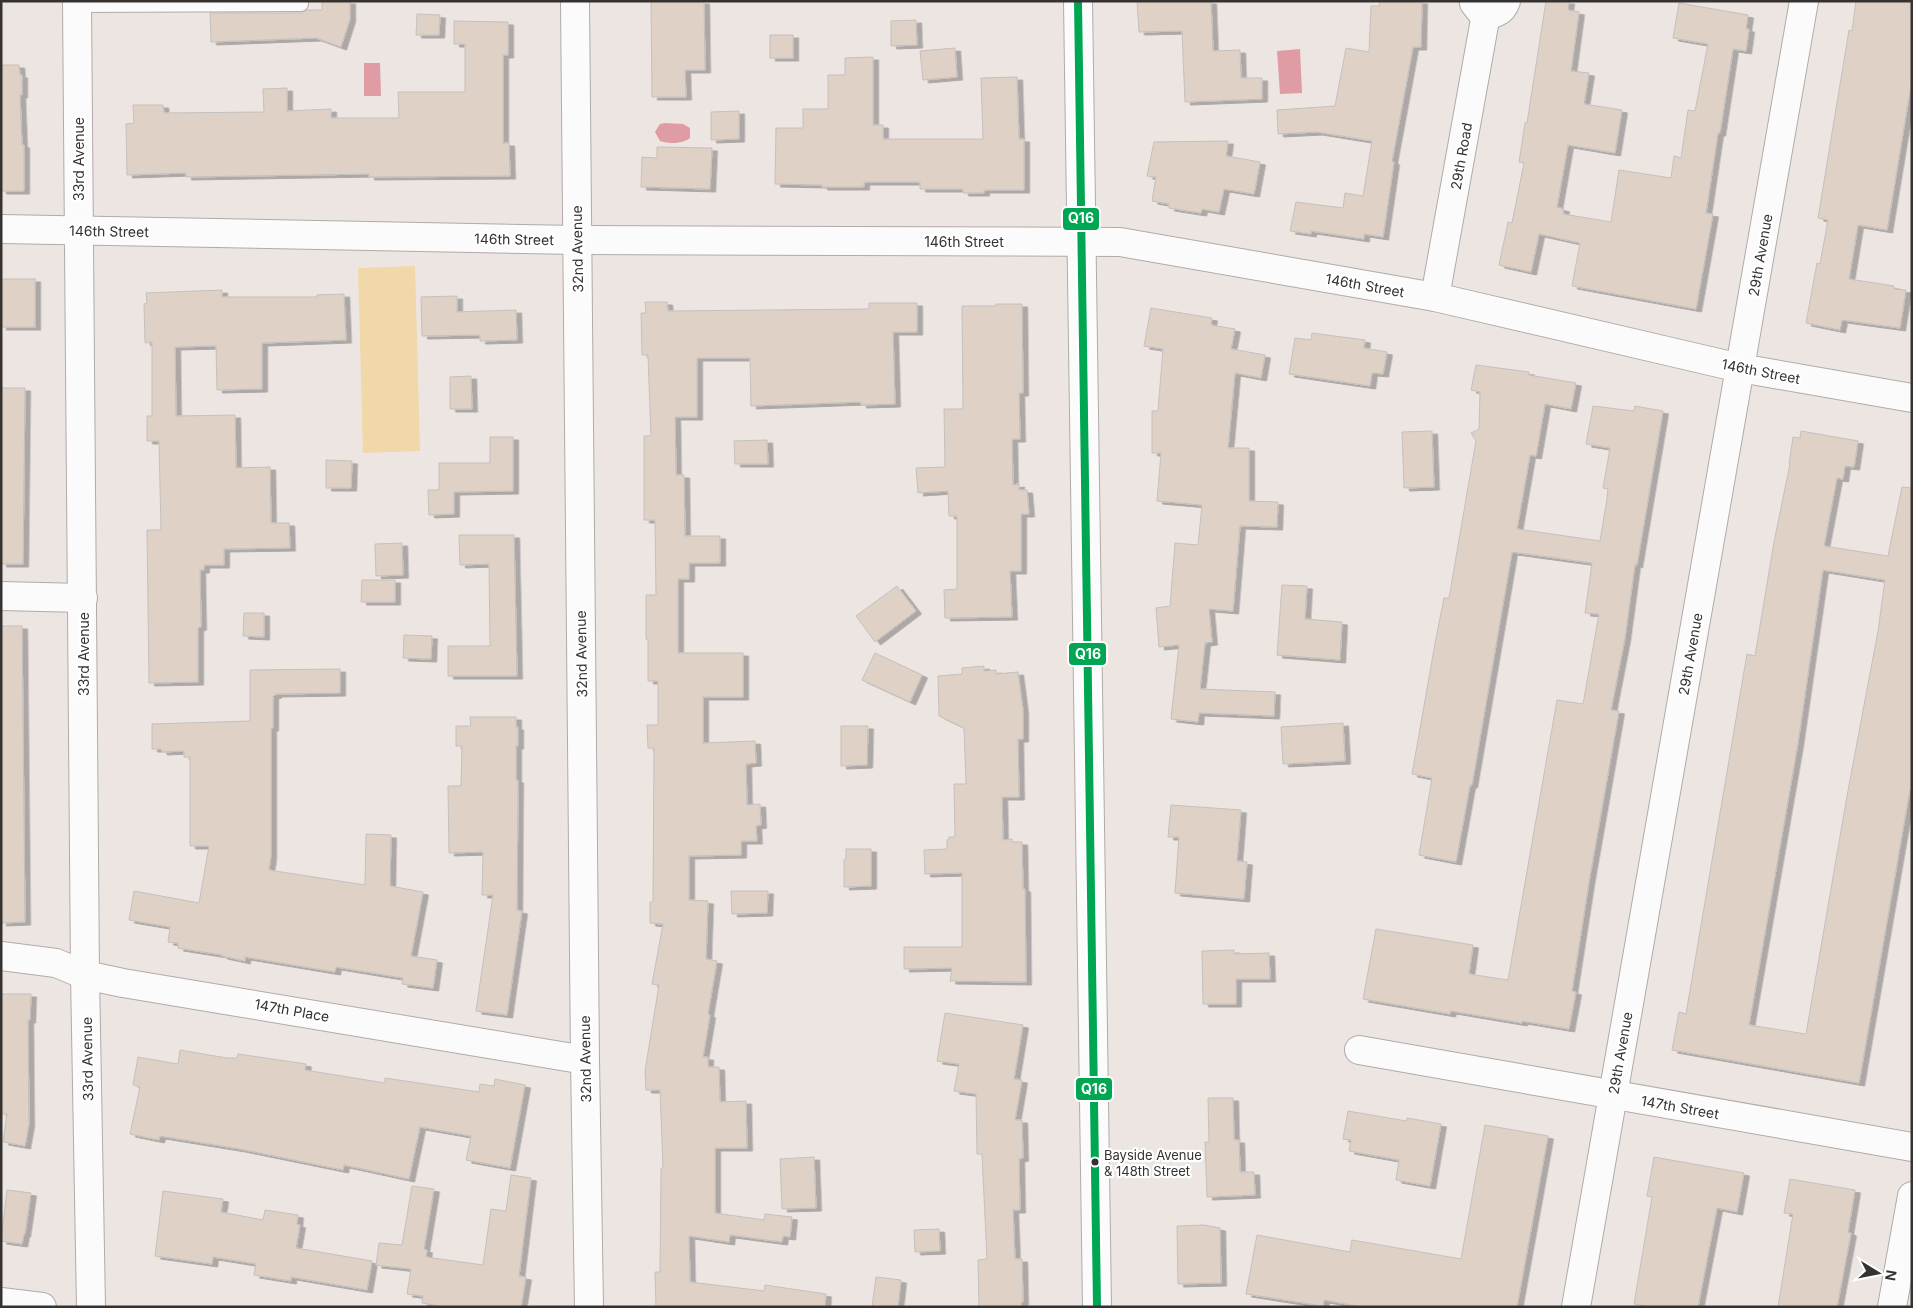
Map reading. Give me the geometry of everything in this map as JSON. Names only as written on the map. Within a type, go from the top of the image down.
[{"type":"street","name":"32nd Avenue","points":[[575,1],[589,1307]]},
{"type":"street","points":[[1078,1],[1097,1307]]},
{"type":"street","name":"29th Avenue","points":[[1576,1307],[1804,1]]},
{"type":"street","name":"33rd Avenue","points":[[77,3],[85,975],[91,1307]]},
{"type":"street","name":"29th Road","points":[[1435,297],[1489,6]]},
{"type":"street","name":"146th Street","points":[[1,229],[577,240],[1120,242],[1435,297],[1740,368],[1912,398]]},
{"type":"street","points":[[1,596],[83,598]]},
{"type":"street","name":"147th Place","points":[[1,956],[56,963],[85,975],[585,1060]]},
{"type":"street","name":"147th Street","points":[[1359,1050],[1912,1147]]},
{"type":"street","points":[[1892,1307],[1912,1196]]},
{"type":"street","points":[[1,1302],[42,1307]]},
{"type":"lane","points":[[77,3],[301,4],[300,1]]},
{"type":"shaded area","points":[[1300,49],[1302,93],[1280,94],[1277,51]]},
{"type":"shaded area","points":[[364,63],[380,63],[381,96],[364,96]]},
{"type":"shaded area","points":[[660,124],[683,124],[690,128],[690,138],[675,143],[660,141],[655,132]]},
{"type":"shaded area","points":[[415,266],[420,451],[363,453],[358,268]]},
{"type":"building","points":[[322,1],[350,1],[350,19],[341,47],[316,38],[211,42],[210,13],[301,13],[307,10],[322,10]]},
{"type":"building","points":[[651,1],[704,1],[705,70],[685,70],[686,97],[652,97]]},
{"type":"building","points":[[1137,1],[1211,1],[1213,51],[1240,50],[1241,78],[1262,78],[1262,99],[1185,102],[1182,31],[1139,32]]},
{"type":"building","points":[[1380,1],[1422,1],[1421,47],[1413,47],[1392,161],[1394,162],[1383,237],[1364,234],[1364,239],[1311,231],[1311,234],[1290,231],[1296,202],[1343,208],[1345,193],[1363,196],[1372,141],[1317,132],[1278,134],[1277,110],[1335,106],[1346,48],[1369,52],[1371,6],[1379,6]]},
{"type":"building","points":[[1546,1],[1569,1],[1568,10],[1579,12],[1571,71],[1589,73],[1584,104],[1622,110],[1615,153],[1568,145],[1557,207],[1564,209],[1563,214],[1611,222],[1619,170],[1671,178],[1674,156],[1681,158],[1688,110],[1695,111],[1708,44],[1673,38],[1679,3],[1748,15],[1746,29],[1749,29],[1746,51],[1733,49],[1720,133],[1718,133],[1706,213],[1713,214],[1696,309],[1572,286],[1580,243],[1539,234],[1531,272],[1499,265],[1508,222],[1512,223],[1524,163],[1519,162]]},
{"type":"building","points":[[1856,1],[1912,1],[1912,79],[1887,230],[1858,225],[1849,279],[1894,286],[1894,289],[1906,290],[1900,328],[1842,320],[1840,330],[1806,323],[1817,263],[1820,264],[1828,220],[1818,218],[1849,30],[1852,31]]},
{"type":"building","points":[[417,14],[440,15],[439,35],[416,35]]},
{"type":"building","points":[[916,20],[917,45],[891,46],[891,21]]},
{"type":"building","points":[[454,21],[508,22],[508,55],[503,55],[503,143],[509,143],[510,176],[369,177],[369,174],[186,177],[186,173],[127,175],[126,124],[134,123],[133,105],[163,105],[164,113],[264,112],[263,89],[287,88],[287,111],[331,109],[331,118],[399,118],[398,92],[465,92],[465,44],[454,44]]},
{"type":"building","points":[[770,35],[793,35],[793,58],[770,58]]},
{"type":"building","points":[[955,48],[957,77],[923,80],[920,51]]},
{"type":"building","points":[[873,57],[873,125],[883,125],[883,139],[983,139],[981,78],[1017,77],[1019,139],[1024,139],[1024,190],[984,190],[984,193],[963,193],[963,189],[920,189],[920,182],[864,182],[864,187],[775,184],[776,128],[803,128],[803,109],[828,109],[828,75],[845,75],[845,58]]},
{"type":"building","points":[[1,65],[19,65],[20,75],[22,75],[22,95],[20,95],[22,145],[24,145],[24,191],[1,191]]},
{"type":"building","points":[[739,111],[739,139],[711,140],[711,112]]},
{"type":"building","points":[[1228,141],[1226,156],[1260,162],[1254,194],[1224,189],[1219,212],[1202,209],[1201,213],[1169,208],[1169,204],[1152,201],[1156,177],[1147,176],[1154,142]]},
{"type":"building","points":[[657,147],[712,148],[710,189],[641,187],[642,157],[657,158]]},
{"type":"building","points":[[1,279],[35,279],[35,327],[1,327]]},
{"type":"building","points":[[222,290],[222,297],[317,297],[317,295],[344,294],[346,340],[262,343],[262,389],[217,390],[216,346],[175,347],[176,416],[235,415],[236,468],[270,467],[271,523],[289,523],[290,548],[224,549],[224,565],[204,565],[204,570],[200,570],[201,627],[198,628],[198,682],[149,683],[147,530],[161,530],[159,441],[147,441],[147,416],[152,416],[152,342],[145,343],[144,304],[147,303],[146,293]]},
{"type":"building","points":[[457,296],[457,312],[516,310],[517,340],[480,341],[480,335],[422,336],[421,297]]},
{"type":"building","points":[[645,302],[667,302],[668,311],[869,309],[869,303],[917,303],[917,332],[893,332],[895,404],[861,405],[861,402],[751,406],[750,358],[697,358],[697,417],[675,417],[676,475],[684,475],[685,536],[720,536],[720,563],[689,563],[689,579],[678,579],[678,653],[743,653],[743,697],[703,697],[703,743],[755,741],[756,763],[746,764],[747,805],[760,804],[761,825],[756,826],[757,841],[741,841],[741,855],[689,856],[689,900],[708,901],[706,959],[717,961],[703,1057],[708,1057],[708,1067],[719,1067],[720,1102],[746,1101],[747,1148],[715,1148],[715,1213],[764,1220],[765,1214],[792,1217],[790,1237],[783,1236],[782,1242],[730,1235],[729,1242],[689,1236],[690,1282],[764,1291],[765,1285],[826,1294],[825,1307],[656,1307],[655,1272],[660,1272],[661,1168],[663,1168],[660,1090],[646,1090],[645,1071],[659,985],[652,984],[663,924],[650,923],[650,902],[653,902],[654,748],[648,748],[647,725],[658,725],[658,681],[648,681],[648,639],[646,639],[646,595],[656,595],[655,520],[644,520],[644,436],[651,436],[648,355],[642,355],[641,313],[646,313]]},
{"type":"building","points":[[996,304],[1022,304],[1023,393],[1019,393],[1020,439],[1012,439],[1013,485],[1019,484],[1019,490],[1027,490],[1029,514],[1021,514],[1021,571],[1010,571],[1012,617],[945,618],[944,590],[957,589],[957,516],[949,516],[948,491],[918,493],[916,468],[945,467],[944,409],[963,409],[962,306],[996,306]]},
{"type":"building","points":[[1151,308],[1212,318],[1211,325],[1235,329],[1231,349],[1265,355],[1261,378],[1235,373],[1228,448],[1249,448],[1249,501],[1278,502],[1277,527],[1240,526],[1233,611],[1209,609],[1212,642],[1205,643],[1200,689],[1275,692],[1274,716],[1199,713],[1198,722],[1171,719],[1179,645],[1159,647],[1156,608],[1170,606],[1175,543],[1198,545],[1202,505],[1157,501],[1161,453],[1152,453],[1152,411],[1158,411],[1163,349],[1144,346]]},
{"type":"building","points":[[1312,333],[1365,340],[1364,348],[1387,352],[1383,374],[1372,373],[1370,386],[1289,374],[1295,338],[1311,340]]},
{"type":"building","points":[[1476,365],[1529,372],[1529,375],[1576,383],[1571,409],[1545,404],[1536,456],[1530,455],[1517,529],[1600,541],[1608,489],[1603,488],[1610,448],[1586,444],[1593,406],[1634,411],[1635,406],[1663,411],[1611,710],[1619,711],[1589,882],[1572,991],[1576,992],[1569,1029],[1451,1011],[1450,1014],[1363,999],[1376,929],[1473,945],[1469,974],[1508,980],[1557,700],[1583,704],[1599,614],[1585,613],[1592,563],[1512,552],[1472,785],[1470,785],[1456,862],[1419,855],[1432,778],[1412,774],[1444,598],[1449,598],[1476,441],[1471,433],[1479,429],[1480,392],[1471,390]]},
{"type":"building","points":[[471,376],[472,409],[450,409],[450,377]]},
{"type":"building","points":[[1,388],[25,388],[23,564],[1,564]]},
{"type":"building","points":[[1432,431],[1434,487],[1404,488],[1402,432]]},
{"type":"building","points":[[1801,431],[1858,441],[1854,467],[1845,466],[1843,479],[1837,478],[1824,546],[1888,556],[1902,487],[1912,488],[1912,790],[1910,789],[1859,1083],[1672,1050],[1679,1012],[1686,1014],[1747,654],[1755,656],[1774,542],[1790,464],[1793,437],[1800,438]],"holes":[[[1823,570],[1885,580],[1878,631],[1806,1034],[1749,1025],[1798,743]]]},
{"type":"building","points":[[490,437],[513,437],[513,491],[454,492],[454,514],[429,515],[428,490],[439,490],[439,463],[490,463]]},
{"type":"building","points":[[767,440],[768,464],[735,464],[734,441]]},
{"type":"building","points":[[326,460],[352,461],[351,488],[326,488]]},
{"type":"building","points":[[459,535],[514,535],[517,676],[448,676],[448,646],[490,646],[489,564],[460,565]]},
{"type":"building","points":[[402,543],[403,575],[376,576],[375,544]]},
{"type":"building","points":[[362,580],[395,580],[395,602],[361,602]]},
{"type":"building","points":[[1282,585],[1307,586],[1305,619],[1342,622],[1340,660],[1277,655]]},
{"type":"building","points":[[897,586],[916,611],[875,642],[856,616]]},
{"type":"building","points":[[244,613],[264,613],[264,637],[243,636]]},
{"type":"building","points":[[1,626],[22,626],[25,922],[1,923]]},
{"type":"building","points":[[404,635],[432,636],[431,659],[403,658]]},
{"type":"building","points":[[875,653],[922,675],[910,702],[862,680]]},
{"type":"building","points":[[984,666],[984,671],[996,670],[996,674],[1018,672],[1023,710],[1023,739],[1018,739],[1019,797],[1002,797],[1003,840],[1012,839],[1012,842],[1022,842],[1023,889],[1025,889],[1026,982],[950,981],[952,968],[904,969],[904,947],[962,947],[962,873],[925,874],[924,850],[947,849],[949,837],[955,837],[954,784],[966,784],[964,728],[939,716],[938,676],[962,674],[962,668]]},
{"type":"building","points":[[340,669],[340,693],[276,694],[273,696],[273,728],[271,728],[271,856],[269,870],[365,885],[366,834],[391,835],[390,886],[423,892],[411,956],[437,960],[433,988],[402,984],[403,978],[336,967],[335,972],[245,957],[245,961],[222,955],[178,948],[178,943],[168,942],[170,927],[129,920],[134,891],[199,903],[209,846],[190,846],[190,757],[184,757],[184,751],[162,752],[161,749],[152,749],[152,724],[250,721],[250,670]]},
{"type":"building","points":[[470,717],[516,717],[516,727],[518,727],[518,746],[516,746],[516,780],[518,780],[517,910],[522,911],[507,1015],[476,1011],[493,895],[482,895],[483,852],[449,853],[448,786],[461,786],[462,746],[456,746],[456,726],[471,726]]},
{"type":"building","points":[[1343,723],[1345,761],[1283,764],[1281,727]]},
{"type":"building","points":[[841,726],[868,726],[867,765],[841,766]]},
{"type":"building","points":[[1171,805],[1241,810],[1237,861],[1247,862],[1244,899],[1175,893],[1179,837],[1168,837]]},
{"type":"building","points":[[846,849],[871,849],[871,886],[844,887]]},
{"type":"building","points":[[731,891],[768,891],[767,913],[732,914]]},
{"type":"building","points":[[1234,950],[1234,954],[1269,953],[1270,979],[1236,979],[1236,1004],[1203,1004],[1202,951]]},
{"type":"building","points":[[1,994],[31,994],[30,1020],[28,1020],[29,1124],[25,1146],[3,1142],[7,1114],[1,1114]]},
{"type":"building","points":[[945,1013],[1023,1025],[1014,1079],[1022,1080],[1015,1120],[1022,1120],[1023,1158],[1019,1159],[1020,1210],[1013,1210],[1015,1259],[1022,1259],[1023,1302],[1021,1302],[1021,1307],[979,1307],[978,1260],[987,1259],[982,1154],[977,1154],[976,1094],[954,1091],[959,1064],[937,1061]]},
{"type":"building","points":[[180,1050],[227,1058],[237,1058],[238,1054],[306,1064],[305,1070],[385,1083],[385,1078],[479,1092],[480,1084],[494,1086],[495,1079],[525,1085],[510,1168],[466,1160],[471,1136],[420,1127],[409,1179],[344,1165],[343,1170],[240,1149],[160,1136],[159,1140],[130,1134],[140,1087],[133,1085],[138,1057],[178,1064]]},
{"type":"building","points":[[1208,1098],[1233,1098],[1234,1140],[1239,1140],[1240,1172],[1254,1172],[1255,1195],[1207,1197],[1205,1142],[1209,1142]]},
{"type":"building","points":[[1348,1111],[1406,1121],[1407,1118],[1441,1124],[1430,1186],[1396,1180],[1399,1160],[1349,1151],[1351,1140],[1343,1139]]},
{"type":"building","points":[[1485,1125],[1548,1136],[1517,1307],[1363,1307],[1324,1300],[1323,1306],[1246,1294],[1257,1235],[1350,1252],[1352,1240],[1461,1259]]},
{"type":"building","points":[[814,1157],[816,1208],[782,1209],[780,1159]]},
{"type":"building","points":[[1654,1157],[1744,1173],[1737,1212],[1717,1208],[1698,1307],[1651,1307],[1634,1304],[1652,1197],[1647,1196]]},
{"type":"building","points":[[511,1175],[531,1178],[519,1276],[526,1277],[521,1307],[446,1307],[422,1303],[423,1296],[407,1294],[411,1269],[376,1265],[379,1243],[402,1245],[412,1186],[434,1189],[424,1249],[427,1250],[426,1257],[483,1265],[491,1209],[506,1211]]},
{"type":"building","points":[[1790,1179],[1855,1190],[1848,1232],[1851,1233],[1837,1307],[1778,1307],[1793,1214],[1784,1213]]},
{"type":"building","points":[[7,1190],[31,1193],[22,1244],[1,1241]]},
{"type":"building","points":[[163,1191],[223,1199],[221,1212],[263,1220],[265,1210],[298,1215],[297,1224],[300,1225],[296,1248],[372,1261],[367,1290],[291,1277],[291,1281],[254,1275],[256,1264],[213,1257],[212,1264],[155,1256]]},
{"type":"building","points":[[1204,1225],[1220,1228],[1221,1283],[1178,1284],[1177,1226]]},
{"type":"building","points":[[939,1229],[940,1251],[915,1252],[914,1230]]},
{"type":"building","points":[[876,1277],[901,1280],[898,1307],[872,1307]]},
{"type":"transit line","name":"Q16","points":[[1078,1],[1097,1307]]},
{"type":"place","name":"Bayside Avenue & 148th Street","points":[[1095,1162]]}]
